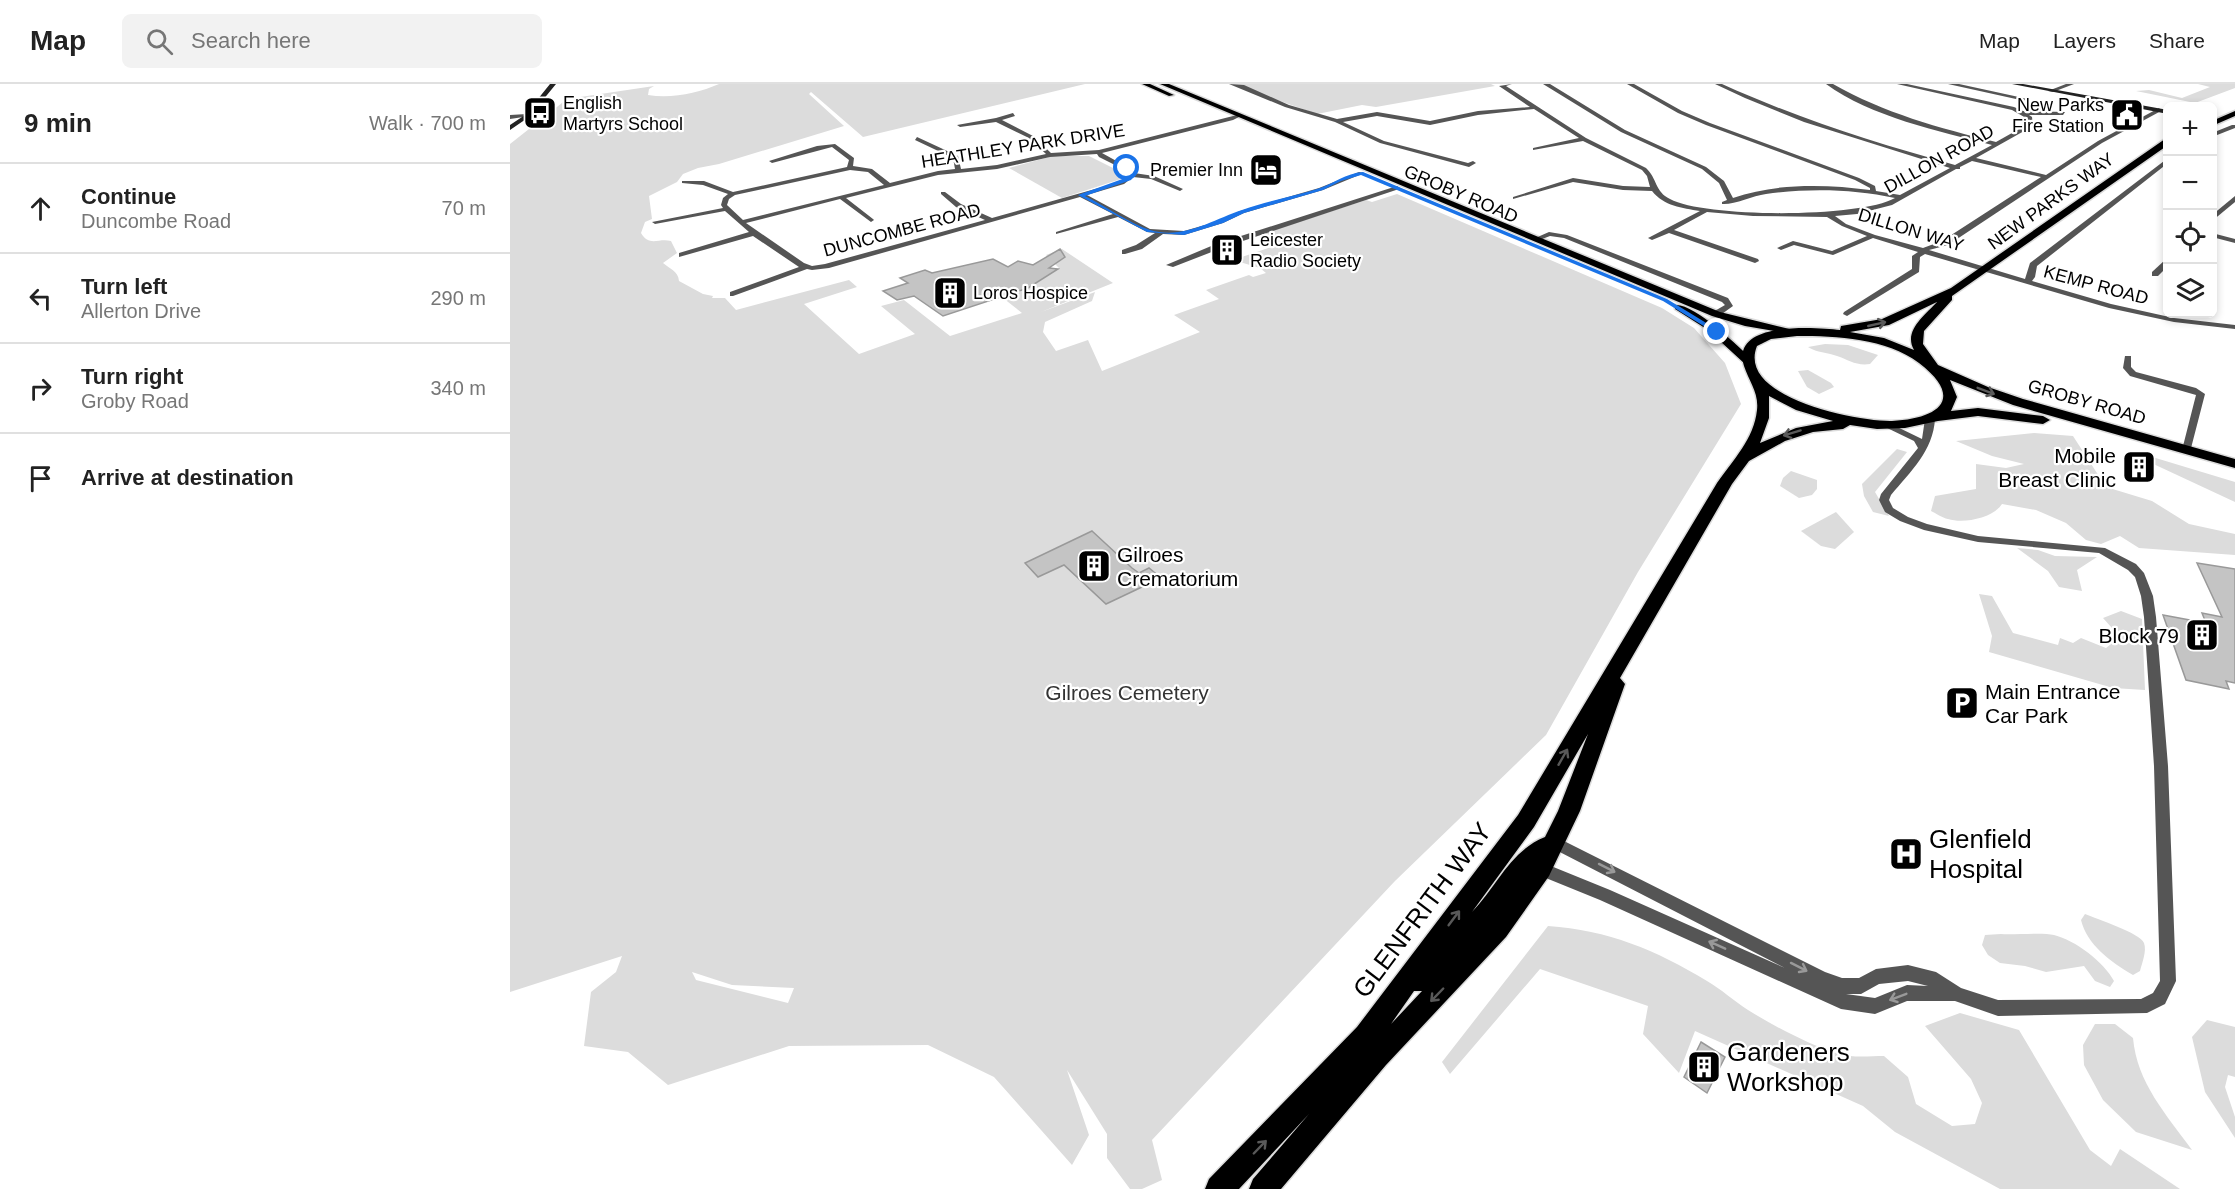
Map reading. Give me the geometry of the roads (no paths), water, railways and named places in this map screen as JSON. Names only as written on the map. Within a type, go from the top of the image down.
[{"type":"highway","points":[[2217,119],[2235,107]]},
{"type":"highway","points":[[2217,120],[2235,113]]},
{"type":"highway","name":"NEW PARKS WAY","points":[[1820,332],[1884,322],[1955,290],[2163,145]]},
{"type":"highway","name":"NEW PARKS WAY","points":[[1933,418],[1945,410],[1951,395],[1944,378],[1931,365],[1917,344],[1918,330],[1955,290]]},
{"type":"highway","points":[[1820,332],[1797,332],[1764,338],[1753,344],[1749,352],[1749,362],[1758,380],[1787,400],[1809,410],[1870,424]]},
{"type":"highway","name":"GROBY ROAD","points":[[1820,332],[1887,344],[1975,387],[2018,402],[2235,464]]},
{"type":"highway","name":"GLENFRITH WAY","points":[[1220,1189],[1366,1036],[1526,821],[1725,483],[1744,458],[1758,430],[1763,410],[1758,380]]},
{"type":"highway","name":"GROBY ROAD","points":[[1870,424],[1900,425],[1978,412],[2031,417],[2071,426],[2235,474]]},
{"type":"highway","name":"GLENFRITH WAY","points":[[1744,458],[1792,432],[1819,426],[1870,424]]},
{"type":"highway","name":"GLENFRITH WAY","points":[[1555,843],[1573,802],[1634,637]]},
{"type":"highway","points":[[1526,821],[1525,842],[1535,862]]},
{"type":"highway","points":[[1263,1189],[1377,1056],[1498,929],[1535,862],[1555,843]]},
{"type":"highway","points":[[1366,1036],[1496,902],[1520,865],[1535,862]]},
{"type":"main road","points":[[510,128],[526,116],[553,84]]},
{"type":"main road","name":"GROBY ROAD","points":[[1144,84],[1235,117],[1537,238],[1716,314],[1745,323],[1797,332]]},
{"type":"main road","name":"GROBY ROAD","points":[[1162,84],[1361,173],[1665,300],[1712,328],[1749,362]]},
{"type":"main road","points":[[2015,84],[2163,111]]},
{"type":"street","points":[[1232,84],[1243,86],[1291,108],[1337,121],[1358,132],[1401,148],[1469,165],[1473,163]]},
{"type":"street","points":[[1509,84],[1502,86],[1533,108],[1584,139],[1644,169],[1651,177],[1654,189],[1573,180],[1515,198]]},
{"type":"street","points":[[1546,84],[1623,131],[1704,168],[1722,182],[1731,200]]},
{"type":"street","points":[[1630,84],[1680,112],[1746,139],[1857,179],[1873,187],[1873,192]]},
{"type":"street","points":[[1718,84],[1796,118],[1958,168]]},
{"type":"street","points":[[1829,84],[1882,110],[1928,126],[1997,144]]},
{"type":"street","name":"DILLON ROAD","points":[[1654,189],[1673,203],[1706,210],[1828,215],[1857,212],[1890,204],[1903,198],[2031,125],[2031,121],[2023,113],[1992,103],[1900,84]]},
{"type":"street","points":[[1951,84],[2025,99]]},
{"type":"street","points":[[2051,91],[2071,84]]},
{"type":"street","points":[[1563,96],[1562,89],[1565,85]]},
{"type":"street","points":[[1992,103],[2008,95]]},
{"type":"street","points":[[1337,121],[1377,114],[1430,123],[1478,113],[1533,108]]},
{"type":"street","points":[[1847,314],[1877,293],[1894,287],[1916,270],[1916,256],[1923,250],[1945,243],[2100,142],[2158,110]]},
{"type":"street","points":[[2023,113],[2063,113]]},
{"type":"street","points":[[960,125],[997,120],[1013,115]]},
{"type":"street","points":[[510,117],[526,116]]},
{"type":"street","name":"HEATHLEY PARK DRIVE","points":[[742,222],[938,173],[997,167],[1050,154],[1098,152],[1235,117]]},
{"type":"street","points":[[997,120],[1031,138],[1050,154]]},
{"type":"street","points":[[2217,122],[2235,126]]},
{"type":"street","points":[[2217,133],[2235,126]]},
{"type":"street","points":[[906,141],[928,136]]},
{"type":"street","points":[[917,138],[956,158],[958,170]]},
{"type":"street","points":[[1535,149],[1584,139]]},
{"type":"street","points":[[771,161],[830,145],[836,146],[849,155],[852,159],[850,168]]},
{"type":"street","points":[[1098,152],[1101,156],[1127,168],[1132,175],[1152,177],[1180,189]]},
{"type":"street","points":[[1972,159],[2048,177]]},
{"type":"street","points":[[2027,281],[2031,277],[2033,265],[2163,164]]},
{"type":"street","points":[[655,222],[727,209],[724,201],[734,194],[850,168],[870,171],[890,186]]},
{"type":"street","points":[[1081,195],[1149,231],[1184,233],[1212,225],[1242,212],[1322,189],[1361,173]]},
{"type":"street","name":"DUNCOMBE ROAD","points":[[727,209],[754,233],[806,267],[833,265],[1122,183],[1132,175]]},
{"type":"street","points":[[684,182],[704,183],[734,194]]},
{"type":"street","points":[[1170,265],[1219,246],[1396,188]]},
{"type":"street","points":[[1719,211],[1724,202],[1731,200],[1764,193],[1804,190],[1873,192],[1903,198]]},
{"type":"street","points":[[943,193],[949,202],[980,213],[993,221]]},
{"type":"street","points":[[841,197],[871,220]]},
{"type":"street","points":[[2217,214],[2235,198]]},
{"type":"street","points":[[1652,238],[1706,210]]},
{"type":"street","points":[[1058,233],[1118,215]]},
{"type":"street","name":"DILLON WAY","points":[[1828,215],[1844,225],[1873,236],[1987,269]]},
{"type":"street","points":[[1668,230],[1755,261]]},
{"type":"street","points":[[682,255],[754,233]]},
{"type":"street","points":[[1125,252],[1140,247],[1160,233]]},
{"type":"street","name":"GROBY ROAD","points":[[1537,238],[1549,234],[1565,236],[1725,300],[1729,306],[1716,314]]},
{"type":"street","points":[[1781,248],[1793,243],[1833,253],[1873,236]]},
{"type":"street","points":[[2217,236],[2235,241]]},
{"type":"street","points":[[2155,274],[2166,264]]},
{"type":"street","points":[[733,294],[806,267]]},
{"type":"street","name":"KEMP ROAD","points":[[1987,269],[2144,315],[2235,327]]},
{"type":"street","points":[[2128,358],[2127,368],[2133,374],[2201,394],[2187,450]]},
{"type":"street","points":[[1555,843],[1819,977],[1842,986],[1861,986],[1876,977],[1908,973],[1936,980],[1956,994],[1998,1008],[2141,1007],[2153,1004],[2164,996],[2168,981],[2164,823],[2150,616],[2143,582],[2132,567],[2101,550],[1978,539],[1924,527],[1890,510],[1884,500],[1886,494],[1923,448],[1930,435],[1933,418]]},
{"type":"street","points":[[1886,425],[1917,439],[1923,448]]},
{"type":"street","points":[[1535,862],[1841,1001],[1875,1006],[1908,993],[1956,994]]},
{"type":"place","name":"English Martyrs School","points":[[540,113]]},
{"type":"place","name":"New Parks Fire Station","points":[[2127,115]]},
{"type":"place","name":"Premier Inn","points":[[1266,170]]},
{"type":"place","name":"Leicester Radio Society","points":[[1227,250]]},
{"type":"place","name":"Loros Hospice","points":[[950,293]]},
{"type":"place","name":"Mobile Breast Clinic","points":[[2139,467]]},
{"type":"place","name":"Gilroes Crematorium","points":[[1094,566]]},
{"type":"place","name":"Block 79","points":[[2202,635]]},
{"type":"place","name":"Main Entrance Car Park","points":[[1962,703]]},
{"type":"place","name":"Glenfield Hospital","points":[[1906,854]]},
{"type":"place","name":"Gardeners Workshop","points":[[1704,1067]]},
{"type":"park label","name":"Gilroes Cemetery","points":[[1127,692]]}]
